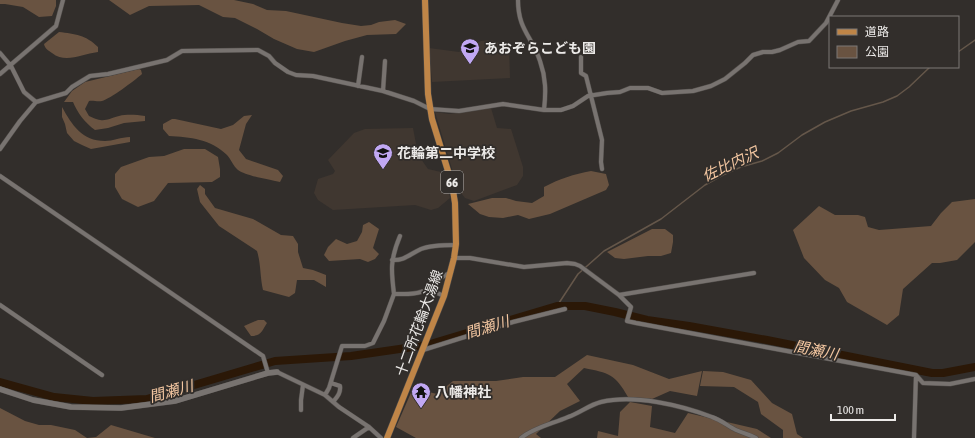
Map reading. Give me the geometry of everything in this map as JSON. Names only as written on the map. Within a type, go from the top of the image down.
[{"type":"main road","name":"十二所花輪大湯線","points":[[387,438],[444,296],[451,272],[456,245],[455,202],[452,184],[430,109],[428,94],[425,0]]},
{"type":"street","points":[[0,74],[56,26],[63,0]]},
{"type":"street","points":[[518,0],[518,11],[524,32],[535,48],[541,61],[546,88],[544,110]]},
{"type":"street","points":[[830,16],[838,0]]},
{"type":"street","points":[[0,149],[36,102],[66,93],[72,87],[90,76],[108,74],[167,60],[182,51],[258,50],[269,56],[275,63],[288,72],[296,75],[313,76],[383,91],[414,101],[430,109],[459,111],[503,104],[544,110],[561,110],[591,96],[620,92],[630,88],[648,88],[662,93],[693,91],[711,86],[735,71],[753,54],[772,52],[798,42],[809,41],[826,23],[829,17]]},
{"type":"street","points":[[0,53],[11,66],[24,92],[36,102]]},
{"type":"street","points":[[358,86],[362,57]]},
{"type":"street","points":[[581,57],[581,73],[586,76],[602,140],[602,169]]},
{"type":"street","points":[[383,91],[385,61]]},
{"type":"street","points":[[0,176],[263,356],[268,372]]},
{"type":"street","points":[[325,395],[331,383],[342,346],[365,346],[373,343],[384,321],[394,294],[392,260],[393,252],[400,236]]},
{"type":"street","points":[[392,260],[400,260],[422,249],[434,246],[456,245]]},
{"type":"street","points":[[454,258],[470,258],[524,267],[566,263],[580,266],[618,295],[631,307],[628,321],[728,341],[916,374],[923,383],[950,384],[975,379]]},
{"type":"street","points":[[394,294],[416,293],[425,290],[440,277],[451,272]]},
{"type":"street","points":[[618,295],[670,288],[754,273]]},
{"type":"street","points":[[425,290],[444,296]]},
{"type":"street","points":[[0,305],[102,375]]},
{"type":"street","points":[[424,349],[513,322],[565,309]]},
{"type":"street","points":[[0,389],[33,400],[71,407],[121,408],[175,401],[268,372],[277,372],[325,395],[381,438]]},
{"type":"street","points":[[914,438],[916,374]]},
{"type":"street","points":[[331,383],[340,386],[340,392],[333,402]]},
{"type":"street","points":[[301,410],[300,400],[303,385]]},
{"type":"street","points":[[521,438],[539,427],[568,417],[590,405],[627,399],[650,401],[713,417],[756,438]]},
{"type":"street","points":[[354,438],[368,427]]},
{"type":"shaded area","name":"あおぞらこども園","points":[[491,40],[509,46],[510,78],[432,82],[429,48],[459,52],[481,41]]},
{"type":"shaded area","name":"花輪第二中学校","points":[[491,108],[497,128],[511,129],[523,167],[523,176],[517,185],[474,201],[465,198],[458,189],[435,112],[449,114]]},
{"type":"shaded area","name":"花輪第二中学校","points":[[413,128],[421,159],[428,169],[441,172],[446,177],[450,198],[438,208],[431,210],[415,205],[333,210],[318,200],[314,193],[318,179],[333,174],[335,171],[328,160],[354,133],[365,129]]},
{"type":"green space","points":[[0,0],[56,0],[56,6],[52,16],[39,17],[23,7],[0,4]]},
{"type":"green space","points":[[109,0],[234,0],[253,4],[267,10],[286,11],[361,26],[395,20],[406,24],[396,34],[367,35],[314,52],[297,49],[274,39],[235,18],[223,17],[199,5],[149,6],[130,15]]},
{"type":"green space","points":[[59,32],[75,34],[89,40],[98,47],[98,52],[68,58],[57,56],[47,49],[44,44]]},
{"type":"green space","points":[[139,69],[141,70],[142,74],[128,85],[106,100],[89,101],[85,109],[89,116],[98,120],[132,115],[145,116],[145,121],[124,123],[95,130],[82,117],[73,102],[64,102],[72,91],[85,82]]},
{"type":"green space","points":[[62,107],[74,126],[84,135],[97,140],[105,141],[130,137],[130,142],[91,149],[74,141],[67,133],[62,117]]},
{"type":"green space","points":[[252,115],[246,124],[239,150],[246,159],[278,170],[283,176],[280,182],[259,178],[242,172],[236,168],[227,155],[214,145],[192,138],[169,136],[163,129],[163,124],[175,119],[221,129],[233,125],[244,116]]},
{"type":"green space","points":[[184,149],[205,149],[218,157],[220,177],[212,182],[168,183],[154,201],[138,207],[122,199],[115,187],[115,174],[121,167],[149,157],[164,156]]},
{"type":"green space","points":[[591,171],[606,174],[609,185],[606,190],[550,214],[529,219],[518,215],[503,218],[489,217],[480,214],[468,204],[492,198],[506,198],[532,203],[544,196],[544,187],[567,177]]},
{"type":"green space","points":[[200,185],[205,189],[205,194],[215,208],[253,219],[281,235],[293,236],[298,244],[298,252],[303,268],[326,275],[326,287],[314,280],[297,280],[295,293],[289,297],[263,290],[257,251],[219,226],[200,202],[197,189]]},
{"type":"green space","points":[[975,199],[975,242],[957,260],[932,263],[903,289],[899,315],[887,325],[847,302],[839,288],[825,280],[804,258],[793,230],[819,206],[835,215],[858,215],[865,217],[868,227],[879,230],[931,226],[952,202]]},
{"type":"green space","points":[[369,222],[379,229],[373,248],[379,254],[375,259],[368,262],[360,259],[329,261],[324,255],[328,247],[336,239],[347,244],[357,241],[362,232],[363,225]]},
{"type":"green space","points":[[652,229],[665,229],[673,235],[671,253],[661,256],[624,259],[615,258],[607,252]]},
{"type":"green space","points":[[258,320],[264,320],[267,323],[259,334],[251,336],[244,326]]},
{"type":"green space","points":[[587,355],[633,365],[669,379],[702,371],[697,396],[670,391],[652,399],[628,397],[615,379],[600,371],[584,368],[567,384],[580,401],[560,411],[536,434],[541,438],[416,438],[396,427],[413,388],[437,394],[453,381],[496,381],[523,377],[555,377]]},
{"type":"green space","points":[[703,371],[723,372],[751,380],[772,403],[792,414],[797,434],[803,438],[783,438],[783,430],[761,414],[758,402],[734,387],[700,386]]},
{"type":"green space","points":[[630,402],[652,406],[650,427],[675,433],[688,413],[757,429],[771,438],[597,438],[598,431],[618,436],[620,412]]},
{"type":"green space","points":[[0,408],[25,421],[39,425],[51,425],[75,430],[87,438],[0,438]]},
{"type":"green space","points":[[111,425],[155,438],[87,438],[96,437]]},
{"type":"waterway","name":"佐比内沢","points":[[959,51],[975,40]]},
{"type":"waterway","name":"佐比内沢","points":[[557,306],[578,274],[604,251],[661,219],[705,185],[741,167],[762,161],[778,153],[802,135],[825,122],[851,111],[883,102],[897,96],[929,68]]},
{"type":"waterway","name":"間瀬川","points":[[0,382],[54,397],[93,401],[147,399],[275,361],[351,356],[427,345],[557,306],[585,306],[647,320],[767,340],[932,373],[943,373],[975,367]]},
{"type":"place","name":"あおぞらこども園","points":[[470,65]]},
{"type":"place","name":"花輪第二中学校","points":[[383,170]]},
{"type":"place","name":"八幡神社","points":[[421,409]]}]
